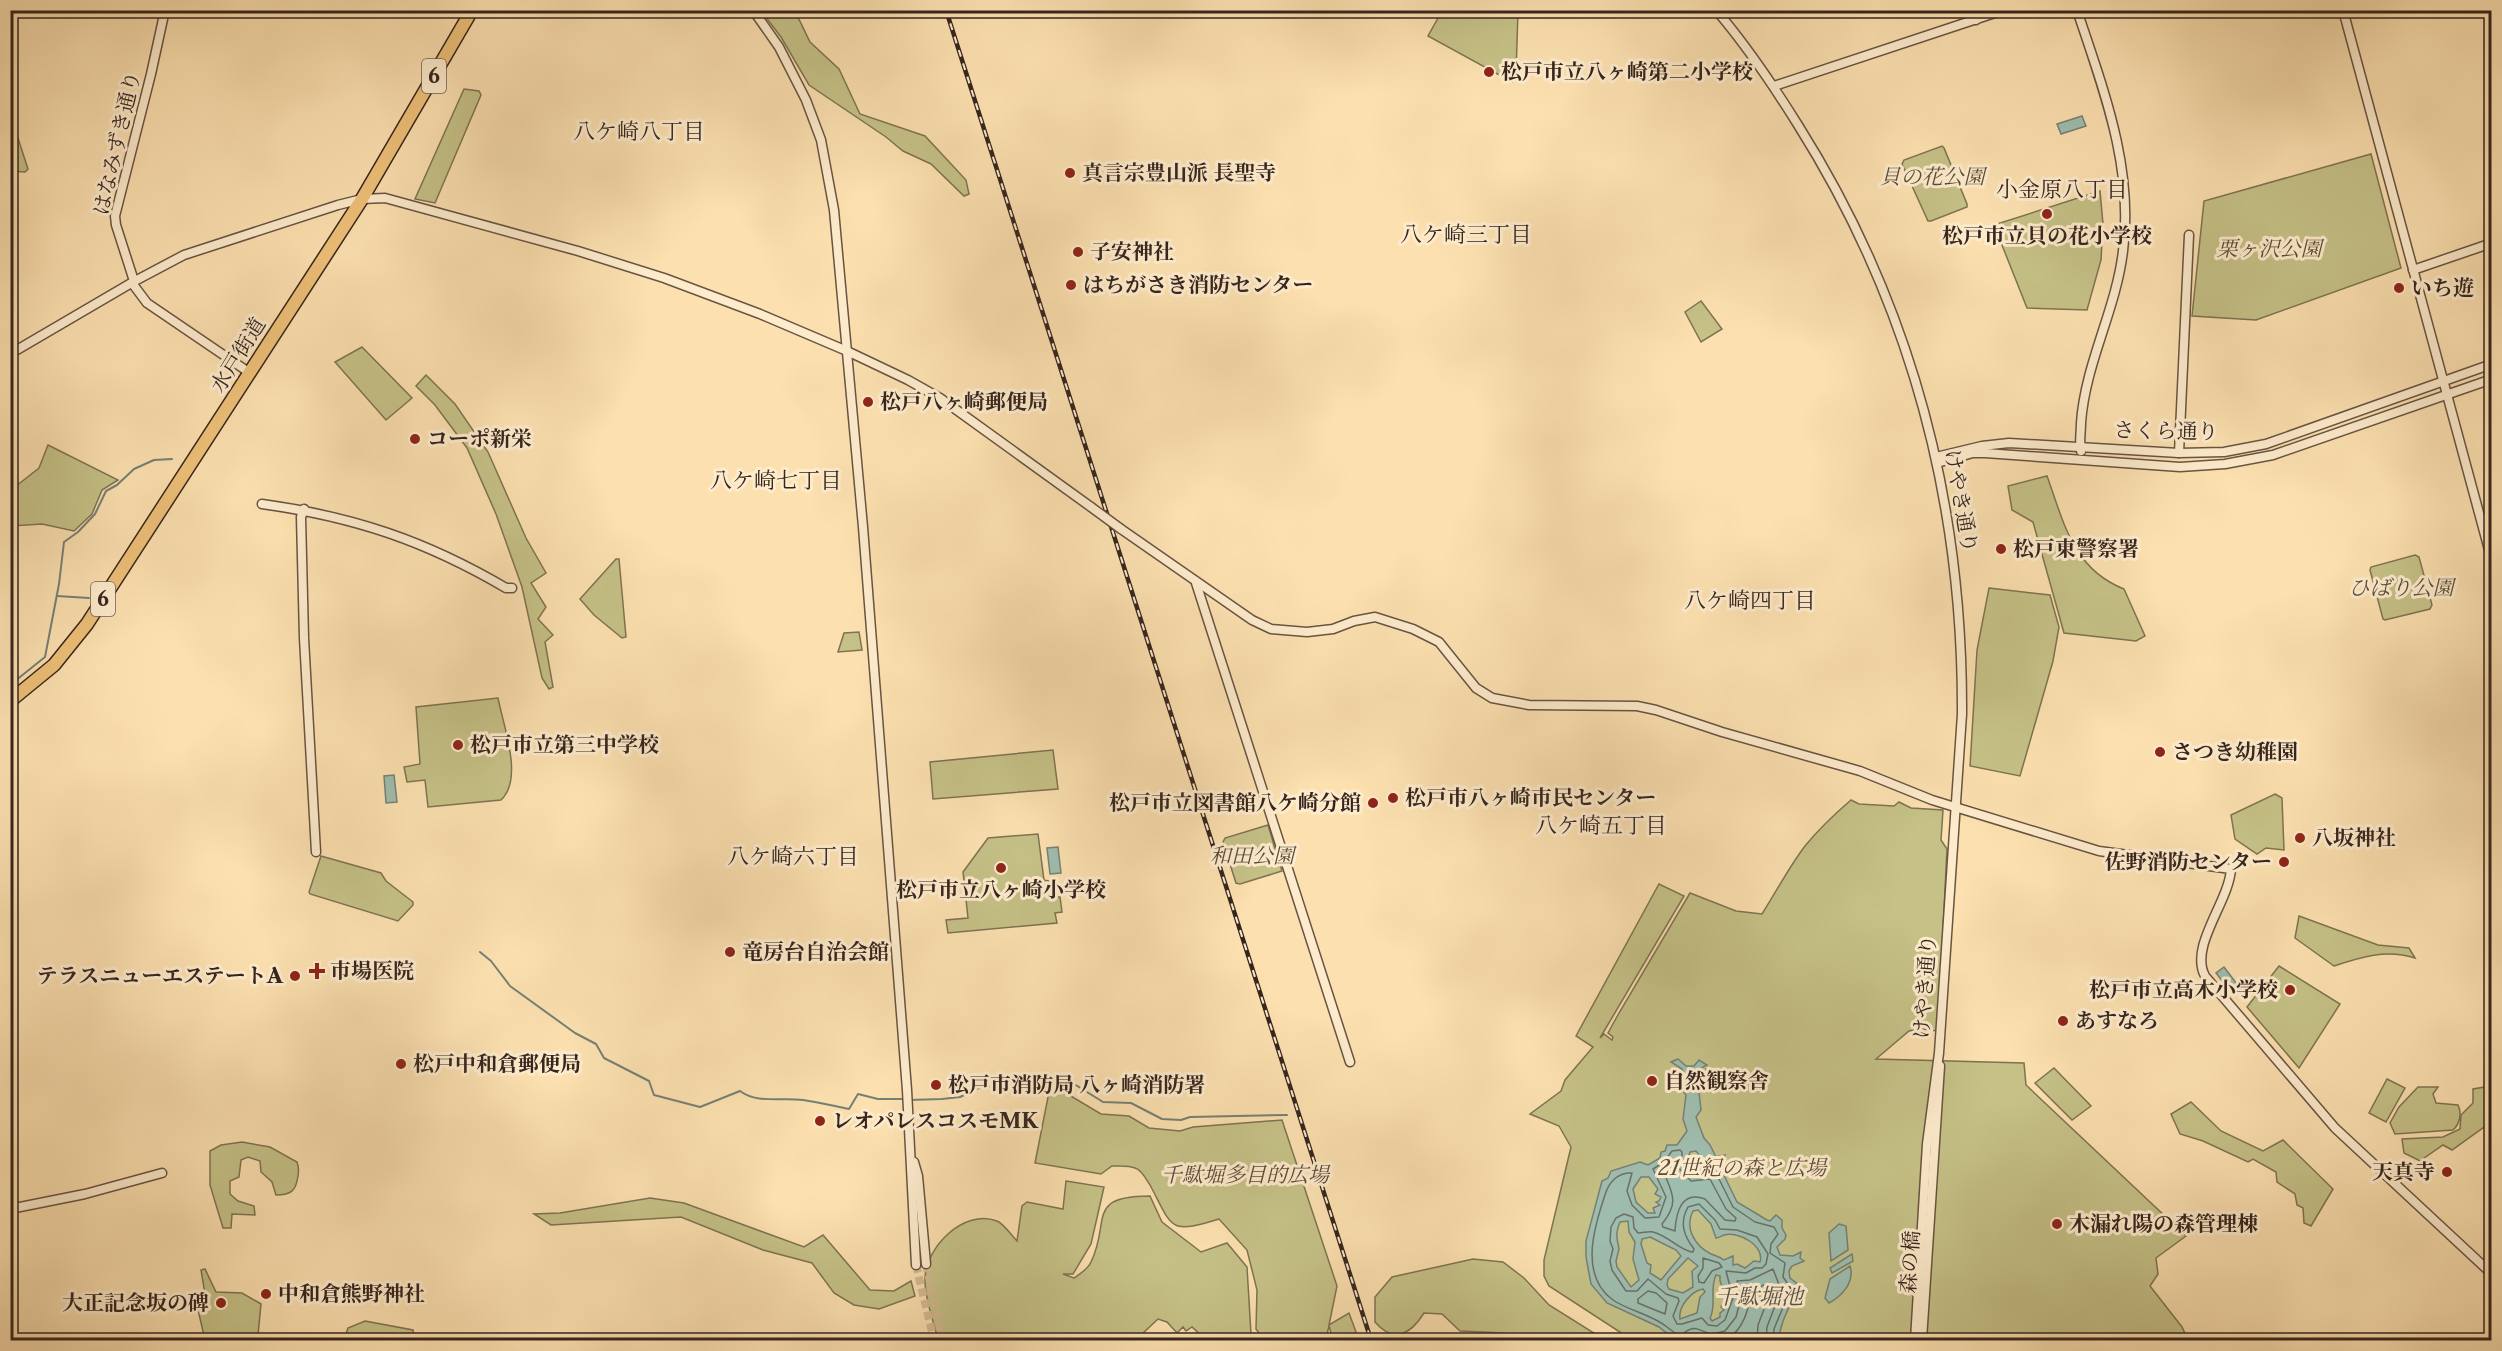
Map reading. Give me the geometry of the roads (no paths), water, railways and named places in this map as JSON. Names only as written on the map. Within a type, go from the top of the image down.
[{"type":"highway","name":"水戸街道","points":[[10,701],[54,664],[87,624],[362,199],[472,10]]},
{"type":"street","name":"はなみずき通り","points":[[133,282],[115,216],[165,10]]},
{"type":"street","points":[[753,10],[789,64],[806,100],[821,140],[834,210],[861,508],[911,1150],[916,1265]]},
{"type":"street","name":"けやき通り","points":[[1716,10],[1774,86],[1830,178],[1867,250],[1919,391],[1936,460],[1953,547],[1962,660],[1962,714],[1939,1053],[1940,1089],[1929,1187]]},
{"type":"street","points":[[1973,10],[1976,20]]},
{"type":"street","points":[[1774,86],[2004,10]]},
{"type":"street","points":[[2078,10],[2116,135],[2124,181],[2125,216],[2123,250],[2118,278],[2084,394],[2080,446],[2083,460]]},
{"type":"street","points":[[2343,10],[2492,561]]},
{"type":"street","points":[[10,354],[176,259],[214,243],[362,199],[385,198],[609,260],[709,294],[847,351],[940,398],[1196,583],[1252,620],[1271,629],[1292,632],[1320,631],[1366,617],[1375,617],[1413,629],[1439,642],[1476,688],[1492,698],[1529,705],[1637,706],[1656,710],[1722,732],[1860,771],[1903,790],[1955,808],[2099,851],[2231,869],[2228,890],[2201,950],[2200,964],[2205,976],[2335,1128],[2492,1274]]},
{"type":"street","points":[[2179,453],[2189,235]]},
{"type":"street","points":[[2413,270],[2492,243]]},
{"type":"street","points":[[133,282],[135,289],[147,303],[250,373]]},
{"type":"street","name":"さくら通り","points":[[1936,460],[1982,446],[2009,443],[2179,453],[2224,452],[2266,444],[2492,364]]},
{"type":"street","name":"さくら通り","points":[[1936,460],[1985,453],[2180,467],[2225,464],[2273,454],[2492,379]]},
{"type":"street","points":[[2224,452],[2225,464]]},
{"type":"street","points":[[262,504],[304,509],[354,521],[397,535],[453,558],[506,588],[512,588]]},
{"type":"street","points":[[304,509],[301,517],[304,638],[316,852]]},
{"type":"street","points":[[1196,583],[1350,1062]]},
{"type":"street","points":[[911,1150],[918,1176],[926,1264]]},
{"type":"street","points":[[10,1209],[85,1194],[162,1173]]},
{"type":"street","name":"森の橋","points":[[1919,1340],[1929,1187]]},
{"type":"water","points":[[2082,116],[2086,126],[2061,134],[2057,124]]},
{"type":"water","points":[[394,775],[397,802],[386,803],[384,776]]},
{"type":"water","points":[[1058,847],[1061,873],[1050,874],[1047,848]]},
{"type":"water","points":[[2224,967],[2240,988],[2232,994],[2216,973]]},
{"type":"water","name":"千駄堀池","points":[[1678,1059],[1686,1066],[1694,1066],[1699,1060],[1707,1065],[1695,1072],[1698,1079],[1707,1076],[1706,1070],[1709,1073],[1705,1082],[1698,1084],[1701,1110],[1696,1117],[1704,1138],[1716,1157],[1725,1155],[1720,1167],[1737,1202],[1767,1220],[1770,1221],[1776,1215],[1782,1220],[1782,1228],[1786,1235],[1777,1247],[1780,1255],[1793,1256],[1801,1252],[1800,1258],[1804,1261],[1792,1266],[1789,1271],[1790,1278],[1799,1285],[1784,1319],[1779,1340],[1675,1340],[1659,1327],[1607,1303],[1591,1284],[1586,1257],[1586,1241],[1602,1181],[1608,1178],[1611,1171],[1640,1162],[1648,1165],[1660,1158],[1661,1152],[1665,1151],[1667,1145],[1677,1145],[1687,1131],[1683,1119],[1686,1095],[1681,1088],[1685,1080],[1682,1069],[1671,1062]],"holes":[[[1696,1151],[1704,1161],[1703,1166],[1697,1169],[1688,1158],[1690,1152]],[[1641,1177],[1649,1177],[1658,1189],[1655,1194],[1661,1197],[1656,1202],[1660,1205],[1653,1208],[1655,1213],[1648,1213],[1636,1202],[1633,1189]],[[1698,1210],[1711,1224],[1716,1238],[1730,1234],[1750,1241],[1759,1250],[1760,1262],[1754,1261],[1745,1268],[1737,1264],[1733,1265],[1733,1256],[1724,1260],[1705,1251],[1693,1236],[1691,1217],[1693,1211]],[[1628,1221],[1629,1232],[1635,1242],[1633,1259],[1639,1280],[1631,1287],[1617,1267],[1620,1222]],[[1650,1237],[1676,1250],[1681,1256],[1661,1280],[1650,1273],[1651,1265],[1647,1263],[1641,1244],[1642,1239]],[[1688,1258],[1698,1266],[1692,1271],[1693,1287],[1683,1293],[1669,1289],[1668,1279]],[[1716,1275],[1720,1276],[1727,1298],[1721,1307],[1724,1310],[1720,1313],[1720,1317],[1712,1321],[1710,1318],[1713,1308],[1713,1286]],[[1703,1289],[1705,1292],[1700,1297],[1697,1313],[1680,1319],[1683,1305],[1698,1290]]]},
{"type":"water","points":[[1839,1224],[1846,1226],[1848,1250],[1831,1261],[1829,1233]]},
{"type":"water","points":[[1852,1254],[1853,1261],[1832,1273],[1830,1268]]},
{"type":"water","points":[[1850,1266],[1849,1283],[1838,1297],[1829,1303],[1825,1298],[1830,1279]]},
{"type":"waterway","points":[[10,685],[45,657],[59,584],[64,542],[78,532],[95,514],[106,491],[117,485],[134,469],[154,460],[172,459]]},
{"type":"waterway","points":[[57,596],[89,598]]},
{"type":"waterway","points":[[480,952],[491,961],[510,986],[575,1033],[596,1044],[604,1058],[649,1081],[654,1095],[700,1107],[740,1091],[762,1099],[795,1099],[849,1109],[858,1094],[878,1099],[904,1099]]},
{"type":"waterway","points":[[909,1100],[960,1097],[983,1086],[1011,1088],[1063,1077],[1103,1102],[1131,1103],[1162,1119],[1287,1115]]},
{"type":"tunnel","points":[[926,1264],[943,1340]]},
{"type":"tunnel","points":[[916,1265],[934,1340]]},
{"type":"railway","points":[[946,10],[1371,1340]]},
{"type":"place","name":"松戸市立八ヶ崎第二小学校","points":[[1489,72]]},
{"type":"place","name":"真言宗豊山派 長聖寺","points":[[1070,173]]},
{"type":"place","name":"松戸市立貝の花小学校","points":[[2047,214]]},
{"type":"place","name":"子安神社","points":[[1078,252]]},
{"type":"place","name":"はちがさき消防センター","points":[[1071,285]]},
{"type":"place","name":"いち遊","points":[[2399,288]]},
{"type":"place","name":"松戸八ヶ崎郵便局","points":[[868,402]]},
{"type":"place","name":"コーポ新栄","points":[[415,439]]},
{"type":"place","name":"松戸東警察署","points":[[2001,549]]},
{"type":"place","name":"松戸市立第三中学校","points":[[458,745]]},
{"type":"place","name":"さつき幼稚園","points":[[2160,752]]},
{"type":"place","name":"松戸市八ヶ崎市民センター","points":[[1393,798]]},
{"type":"place","name":"松戸市立図書館八ケ崎分館","points":[[1373,803]]},
{"type":"place","name":"八坂神社","points":[[2300,838]]},
{"type":"place","name":"佐野消防センター","points":[[2284,862]]},
{"type":"place","name":"松戸市立八ヶ崎小学校","points":[[1001,868]]},
{"type":"place","name":"竜房台自治会館","points":[[730,952]]},
{"type":"place","name":"市場医院","points":[[317,971]]},
{"type":"place","name":"テラスニューエステートA","points":[[295,976]]},
{"type":"place","name":"松戸市立高木小学校","points":[[2290,990]]},
{"type":"place","name":"あすなろ","points":[[2063,1021]]},
{"type":"place","name":"松戸中和倉郵便局","points":[[401,1064]]},
{"type":"place","name":"自然観察舎","points":[[1652,1081]]},
{"type":"place","name":"松戸市消防局 八ヶ崎消防署","points":[[936,1085]]},
{"type":"place","name":"レオパレスコスモMK","points":[[820,1121]]},
{"type":"place","name":"天真寺","points":[[2447,1172]]},
{"type":"place","name":"木漏れ陽の森管理棟","points":[[2057,1224]]},
{"type":"place","name":"中和倉熊野神社","points":[[266,1294]]},
{"type":"place","name":"大正記念坂の碑","points":[[221,1303]]},
{"type":"district","name":"八ケ崎八丁目","points":[[639,131]]},
{"type":"district","name":"小金原八丁目","points":[[2062,189]]},
{"type":"district","name":"八ケ崎三丁目","points":[[1466,234]]},
{"type":"district","name":"八ケ崎七丁目","points":[[776,480]]},
{"type":"district","name":"八ケ崎四丁目","points":[[1750,600]]},
{"type":"district","name":"八ケ崎五丁目","points":[[1601,825]]},
{"type":"district","name":"八ケ崎六丁目","points":[[793,856]]},
{"type":"park label","name":"貝の花公園","points":[[1932,177]]},
{"type":"park label","name":"栗ヶ沢公園","points":[[2269,249]]},
{"type":"park label","name":"ひばり公園","points":[[2401,588]]},
{"type":"park label","name":"和田公園","points":[[1252,856]]},
{"type":"park label","name":"21世紀の森と広場","points":[[1742,1168]]},
{"type":"park label","name":"千駄堀多目的広場","points":[[1245,1175]]}]
